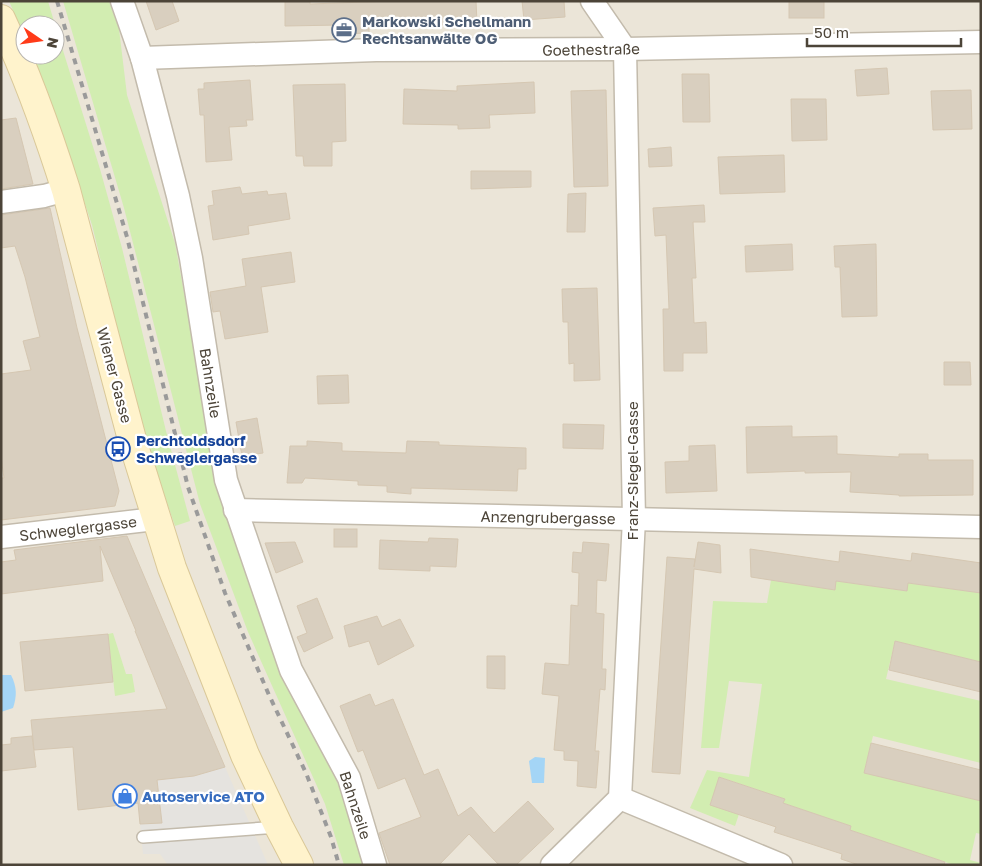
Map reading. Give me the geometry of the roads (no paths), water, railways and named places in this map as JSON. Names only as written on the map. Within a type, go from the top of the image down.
[{"type":"main road","name":"Wiener Gasse","points":[[1,19],[66,190],[133,443],[155,519],[172,568],[245,755],[299,865]]},
{"type":"street","name":"Bahnzeile","points":[[122,1],[142,58],[175,184],[191,258],[226,480],[291,670],[349,778],[375,865]]},
{"type":"street","points":[[592,1],[625,48]]},
{"type":"street","name":"Goethestraße","points":[[142,58],[376,50],[981,42]]},
{"type":"street","name":"Franz-Siegel-Gasse","points":[[620,798],[634,519],[625,48]]},
{"type":"street","points":[[1,202],[44,196],[66,190]]},
{"type":"street","name":"Anzengrubergasse","points":[[235,510],[981,527]]},
{"type":"street","name":"Schweglergasse","points":[[1,537],[155,519]]},
{"type":"street","points":[[552,865],[620,798],[781,865]]},
{"type":"lane","points":[[143,837],[279,827]]},
{"type":"water","points":[[1,675],[11,675],[16,691],[13,708],[1,712]]},
{"type":"water","points":[[535,757],[545,758],[544,783],[532,783],[529,761]]},
{"type":"railway","points":[[57,1],[127,237],[188,487],[225,593],[269,695],[306,773],[331,837],[339,865]]},
{"type":"place","name":"Markowski Schellmann Rechtsanwälte OG","points":[[344,30]]},
{"type":"place","name":"Perchtoldsdorf Schweglergasse","points":[[118,449]]},
{"type":"place","name":"Autoservice ATO","points":[[125,796]]}]
